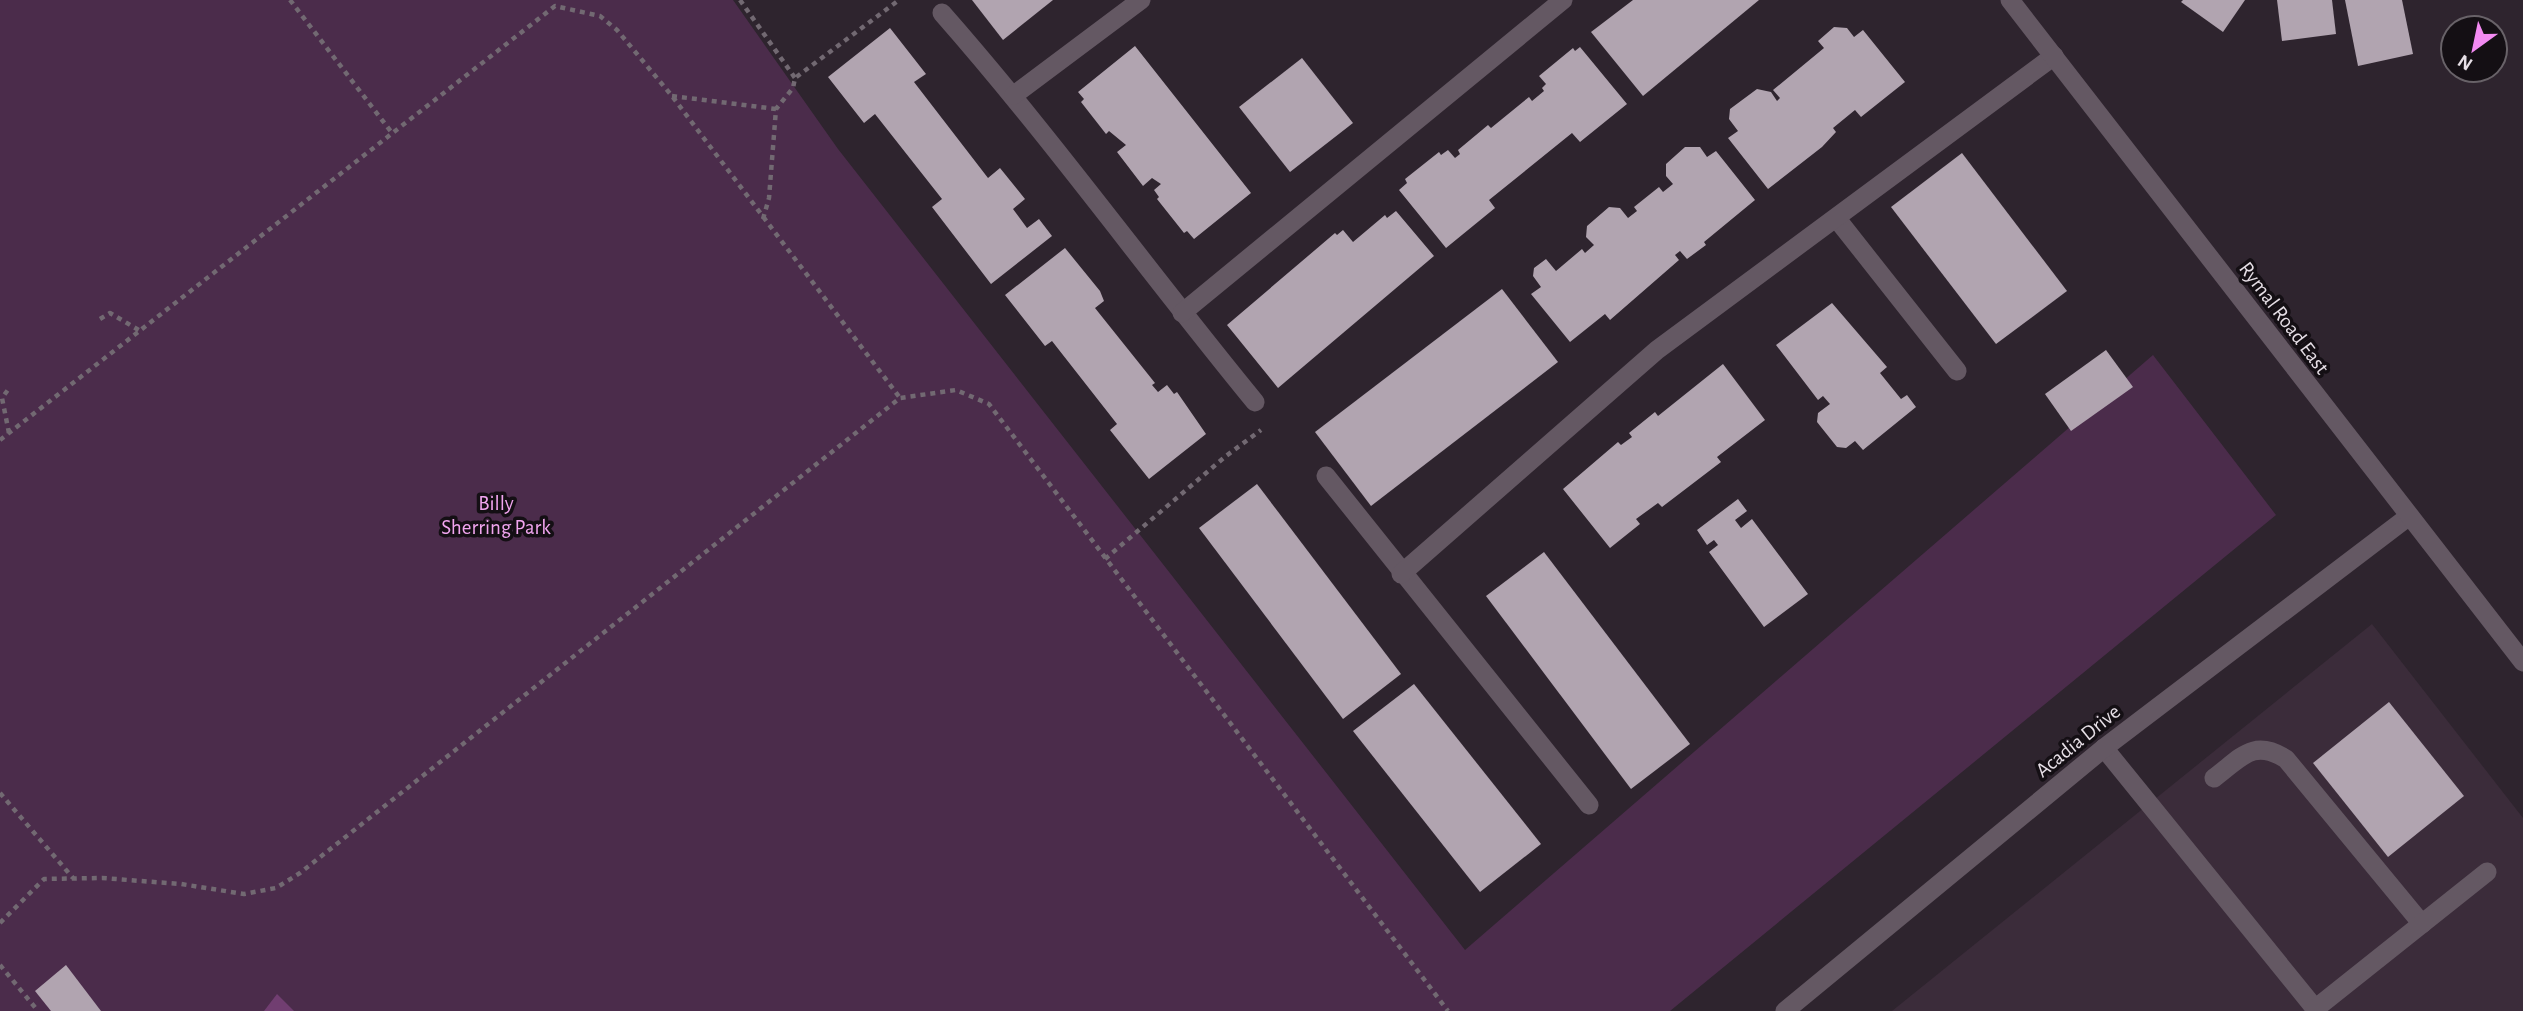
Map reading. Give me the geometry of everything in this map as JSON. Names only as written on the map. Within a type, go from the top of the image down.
[{"type":"main road","points":[[1014,95],[1141,0]]},
{"type":"main road","points":[[1182,313],[1563,0]]},
{"type":"main road","name":"Rymal Road East","points":[[2010,0],[2523,662]]},
{"type":"main road","points":[[942,13],[1014,95],[1182,313],[1255,402]]},
{"type":"main road","points":[[1401,573],[1657,351],[2054,56]]},
{"type":"main road","points":[[1837,219],[1957,371]]},
{"type":"main road","points":[[1326,476],[1401,573],[1590,805]]},
{"type":"main road","name":"Acadia Drive","points":[[1794,1009],[2104,748],[2408,517]]},
{"type":"main road","points":[[2104,748],[2316,1010],[2487,872]]},
{"type":"main road","points":[[2214,778],[2253,749],[2270,750],[2286,759],[2422,924]]},
{"type":"path","points":[[290,0],[392,133]]},
{"type":"path","points":[[740,0],[795,78]]},
{"type":"path","points":[[763,219],[769,198],[776,109],[793,88],[795,78],[899,0]]},
{"type":"path","points":[[0,440],[142,332],[555,6],[600,16],[617,30],[672,96],[900,398]]},
{"type":"path","points":[[672,96],[776,109]]},
{"type":"path","points":[[100,319],[110,313],[142,332]]},
{"type":"path","points":[[9,433],[2,398],[10,387]]},
{"type":"path","points":[[0,923],[44,879],[102,878],[181,884],[244,894],[276,888],[300,873],[900,398],[956,390],[989,404],[1448,1011]]},
{"type":"path","points":[[1105,559],[1226,456],[1267,426],[1255,402]]},
{"type":"path","points":[[0,793],[73,879]]},
{"type":"path","points":[[0,965],[38,1011]]},
{"type":"shaded area","points":[[2372,624],[2523,818],[2523,1011],[1892,1011]]},
{"type":"shaded area","points":[[277,994],[294,1011],[264,1011]]},
{"type":"green space","name":"Billy Sherring Park","points":[[0,0],[733,0],[838,149],[1465,950],[2153,355],[2276,515],[1670,1011],[0,1011]]},
{"type":"building","points":[[972,0],[1053,0],[1003,40]]},
{"type":"building","points":[[1633,0],[1759,0],[1643,96],[1591,32]]},
{"type":"building","points":[[2245,0],[2223,32],[2181,2]]},
{"type":"building","points":[[2277,0],[2332,0],[2336,34],[2282,41]]},
{"type":"building","points":[[2345,0],[2402,0],[2413,54],[2358,66]]},
{"type":"building","points":[[1834,27],[1847,28],[1854,37],[1863,30],[1905,82],[1861,117],[1855,110],[1833,128],[1836,132],[1822,147],[1768,189],[1728,138],[1738,131],[1729,119],[1730,109],[1757,89],[1771,92],[1777,101],[1780,98],[1773,90],[1824,48],[1818,41]]},
{"type":"building","points":[[890,28],[926,74],[914,82],[988,178],[1000,168],[1025,199],[1013,209],[1027,228],[1039,219],[1052,236],[991,284],[932,207],[942,199],[875,114],[864,123],[828,77]]},
{"type":"building","points":[[1135,46],[1251,193],[1194,239],[1187,231],[1184,233],[1157,199],[1159,197],[1154,190],[1161,184],[1152,178],[1143,186],[1117,152],[1126,145],[1109,131],[1106,134],[1081,102],[1084,99],[1078,92]]},
{"type":"building","points":[[1580,47],[1627,104],[1580,142],[1572,133],[1489,200],[1495,208],[1446,248],[1399,190],[1407,183],[1405,179],[1439,152],[1441,155],[1448,150],[1455,158],[1460,154],[1458,150],[1488,125],[1491,128],[1529,97],[1532,101],[1544,91],[1542,88],[1546,84],[1539,76],[1573,48],[1575,51]]},
{"type":"building","points":[[1302,58],[1353,123],[1290,172],[1239,107]]},
{"type":"building","points":[[1685,147],[1700,147],[1707,157],[1716,151],[1755,200],[1687,259],[1680,251],[1675,255],[1679,260],[1610,320],[1605,314],[1570,342],[1531,294],[1541,287],[1533,276],[1534,268],[1546,259],[1556,271],[1582,249],[1585,253],[1594,245],[1586,237],[1587,226],[1609,207],[1620,208],[1628,218],[1637,211],[1634,207],[1659,187],[1663,192],[1673,184],[1666,176],[1666,164]]},
{"type":"building","points":[[1962,153],[2067,291],[1996,344],[1891,207]]},
{"type":"building","points":[[1396,211],[1434,256],[1278,388],[1227,325],[1335,233],[1337,235],[1343,230],[1353,242],[1385,215],[1387,218]]},
{"type":"building","points":[[1065,248],[1100,291],[1104,301],[1095,308],[1155,383],[1152,385],[1158,392],[1167,385],[1174,394],[1177,392],[1206,434],[1149,479],[1110,430],[1117,424],[1052,341],[1045,346],[1005,295]]},
{"type":"building","points":[[1502,289],[1558,362],[1371,506],[1315,432]]},
{"type":"building","points":[[1832,303],[1887,367],[1880,373],[1901,399],[1907,395],[1916,407],[1863,450],[1855,441],[1846,448],[1837,447],[1817,422],[1818,413],[1830,404],[1823,396],[1818,400],[1776,345]]},
{"type":"building","points":[[2106,350],[2133,387],[2071,431],[2045,394]]},
{"type":"building","points":[[1723,364],[1765,420],[1717,457],[1721,462],[1662,507],[1658,503],[1636,519],[1640,524],[1610,548],[1563,489],[1618,442],[1621,445],[1632,437],[1629,433],[1655,412],[1658,416]]},
{"type":"building","points":[[1257,484],[1401,674],[1343,719],[1199,528]]},
{"type":"building","points":[[1738,499],[1747,511],[1735,520],[1741,528],[1752,519],[1808,594],[1764,627],[1709,552],[1718,545],[1714,540],[1707,545],[1697,530]]},
{"type":"building","points":[[1544,552],[1690,744],[1631,789],[1486,596]]},
{"type":"building","points":[[1414,684],[1541,844],[1480,892],[1353,731]]},
{"type":"building","points":[[2389,702],[2464,796],[2388,857],[2313,763]]},
{"type":"building","points":[[66,965],[101,1011],[51,1011],[35,991]]}]
